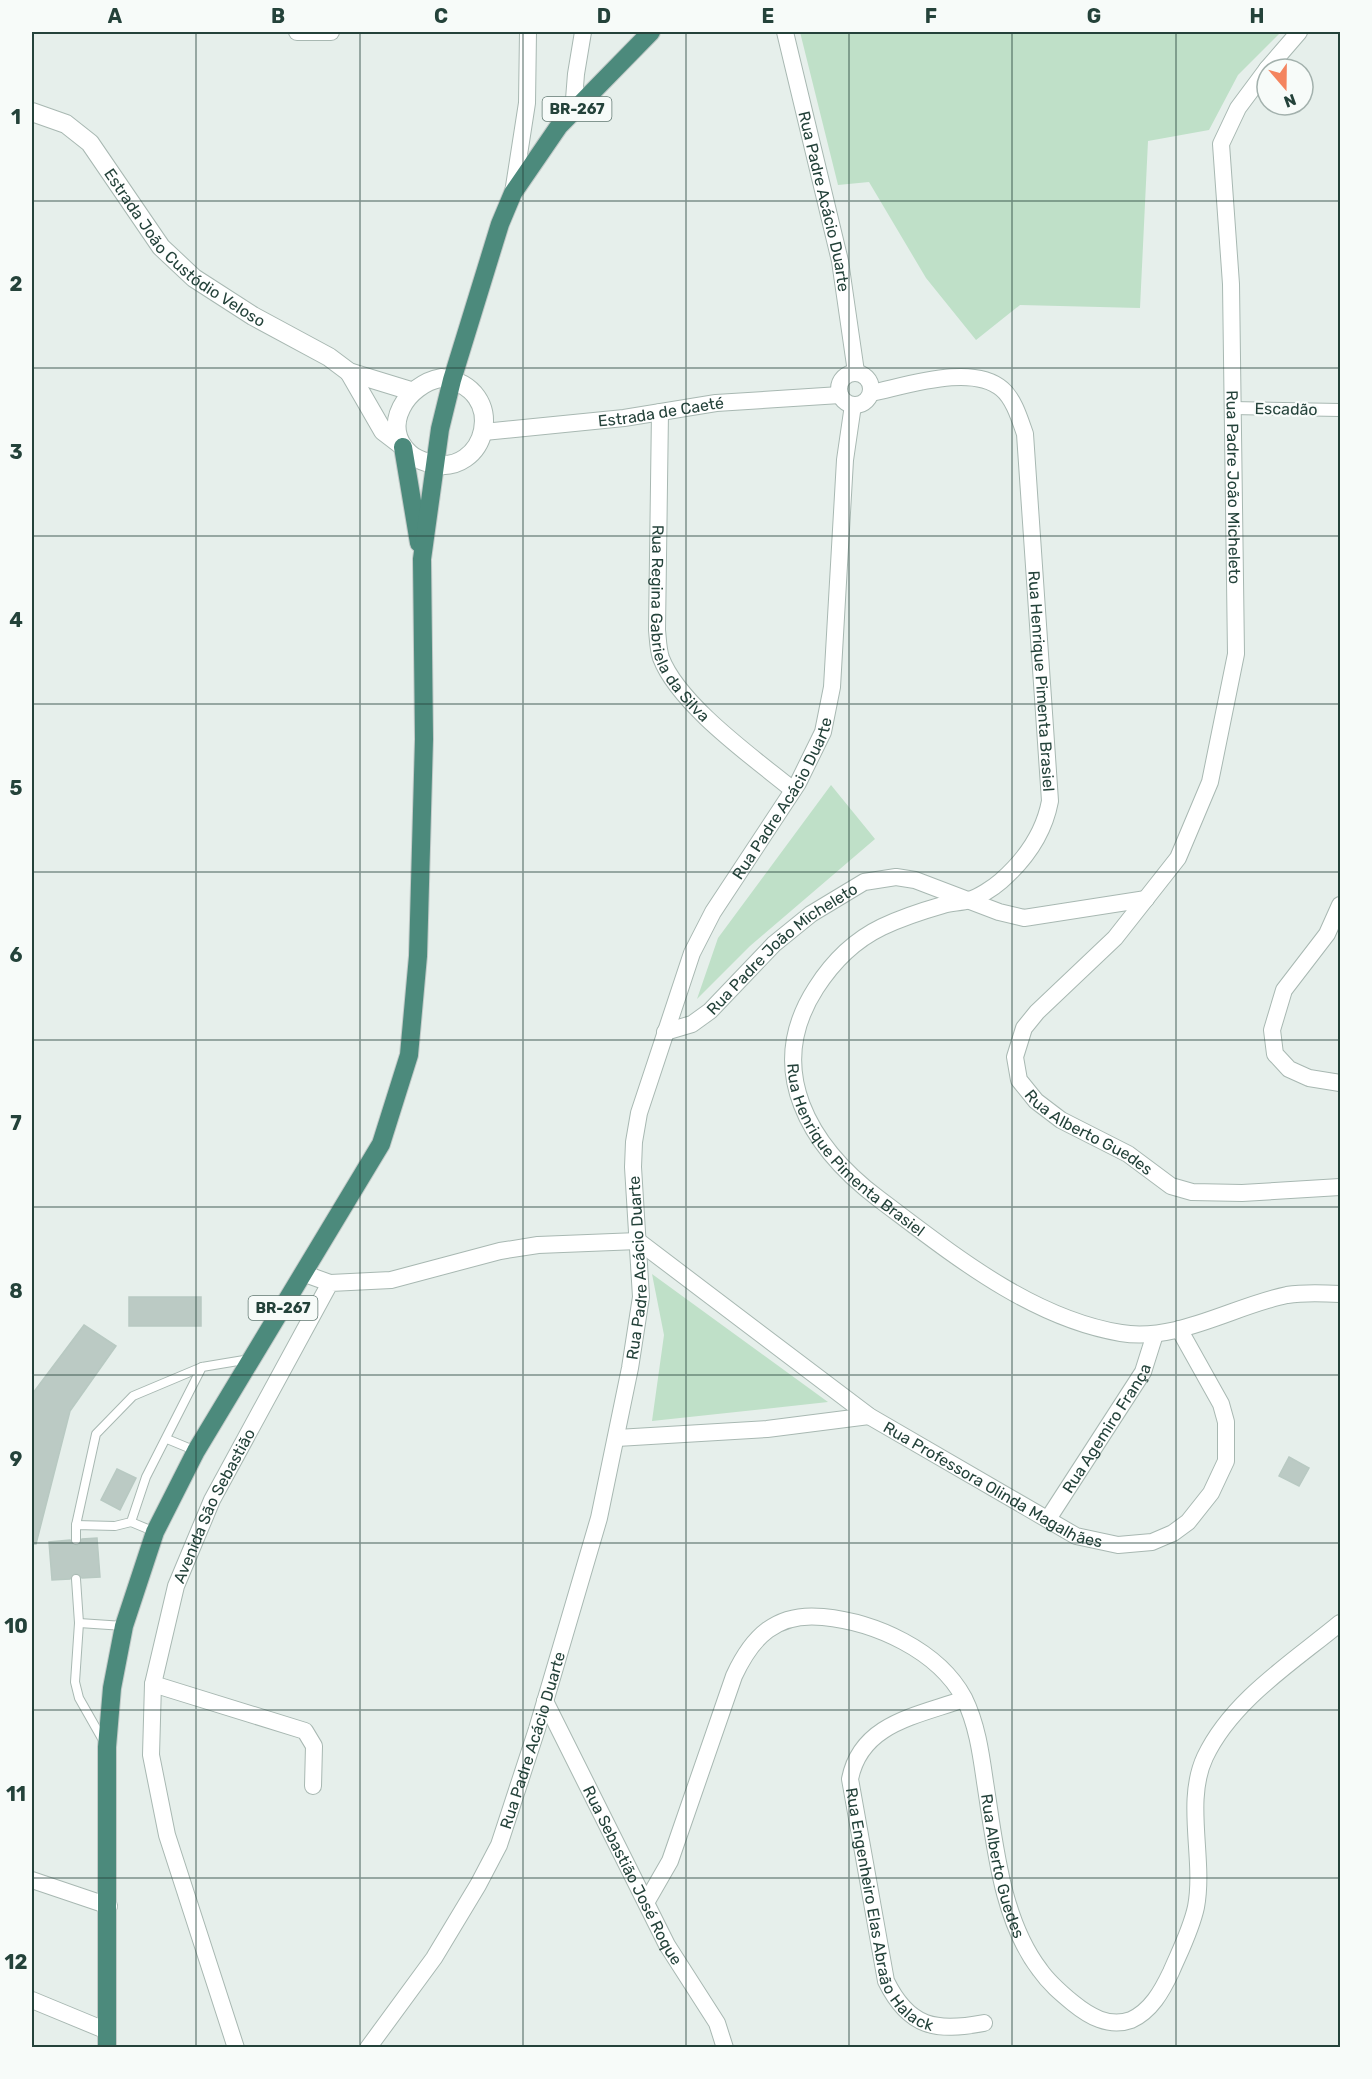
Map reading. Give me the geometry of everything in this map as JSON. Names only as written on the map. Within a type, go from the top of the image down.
[{"type":"highway","name":"BR-267","points":[[107,2039],[109,1906],[107,1747],[112,1688],[123,1626],[155,1532],[196,1451],[305,1274],[381,1144],[409,1055],[418,956],[424,739],[422,559],[434,464],[452,380],[496,236],[513,193],[535,158],[573,112],[651,32]]},
{"type":"highway","points":[[401,445],[422,559]]},
{"type":"street","points":[[299,32],[331,32]]},
{"type":"street","points":[[513,193],[527,104],[528,32]]},
{"type":"street","points":[[573,112],[583,32]]},
{"type":"street","name":"Rua Padre Acácio Duarte","points":[[785,32],[840,261],[856,372]]},
{"type":"street","name":"Rua Padre João Micheleto","points":[[1277,57],[1299,32]]},
{"type":"street","name":"Rua Padre João Micheleto","points":[[1115,938],[1178,858],[1210,782],[1236,654],[1231,284],[1221,144],[1238,108],[1255,85]]},
{"type":"street","name":"Estrada João Custódio Veloso","points":[[32,112],[66,124],[90,142],[161,247],[194,278],[246,312],[329,357],[349,372],[411,392]]},
{"type":"street","name":"Estrada João Custódio Veloso","points":[[349,372],[383,431],[412,456],[434,464]]},
{"type":"street","points":[[856,372],[868,379],[871,393],[862,403],[846,400],[842,379],[856,372]]},
{"type":"street","name":"Rua Henrique Pimenta Brasiel","points":[[871,393],[957,376],[989,380],[1003,389],[1025,434],[1050,801],[1046,824],[1033,844],[1000,882],[970,900],[946,903],[880,927],[843,954],[825,975],[801,1015],[796,1030],[792,1071],[803,1107],[820,1142],[860,1185],[985,1275],[1067,1318],[1122,1333],[1155,1334],[1179,1329],[1287,1295],[1311,1292],[1341,1294]]},
{"type":"street","points":[[401,445],[399,411],[411,392],[430,380],[452,380],[469,388],[481,404],[485,422],[484,432],[478,444],[465,457],[447,464],[434,464]]},
{"type":"street","name":"Rua Padre Acácio Duarte","points":[[368,2048],[434,1958],[499,1845],[545,1701],[599,1518],[617,1438],[640,1297],[634,1142],[639,1113],[692,953],[712,912],[793,790],[823,732],[832,687],[845,460],[846,400]]},
{"type":"street","name":"Estrada de Caeté","points":[[484,432],[660,412],[716,403],[846,400]]},
{"type":"street","name":"Escadão","points":[[1232,408],[1341,410]]},
{"type":"street","name":"Rua Regina Gabriela da Silva","points":[[660,412],[657,630],[660,656],[670,674],[707,717],[793,790]]},
{"type":"street","name":"Rua Padre João Micheleto","points":[[665,1032],[692,1024],[710,1011],[774,944],[811,914],[849,888],[864,882],[896,877],[915,880],[999,912],[1024,918],[1146,899]]},
{"type":"street","points":[[1341,905],[1327,934],[1284,990],[1272,1030],[1275,1054],[1289,1069],[1309,1078],[1341,1083]]},
{"type":"street","name":"Rua Alberto Guedes","points":[[1115,938],[1052,995],[1024,1028],[1015,1057],[1016,1069],[1019,1080],[1036,1101],[1061,1120],[1128,1154],[1171,1186],[1192,1192],[1242,1193],[1341,1187]]},
{"type":"street","points":[[305,1274],[330,1283],[391,1280],[500,1251],[538,1245],[638,1241]]},
{"type":"street","name":"Rua Professora Olinda Magalhães","points":[[638,1241],[869,1416],[1076,1536],[1095,1542],[1118,1545],[1152,1542],[1173,1533],[1188,1522],[1211,1492],[1226,1461],[1226,1422],[1211,1384],[1179,1329]]},
{"type":"street","name":"Avenida São Sebastião","points":[[236,2048],[166,1835],[151,1755],[153,1684],[176,1586],[212,1500],[330,1283]]},
{"type":"street","name":"Rua Agemiro França","points":[[1048,1519],[1143,1372],[1155,1334]]},
{"type":"street","points":[[617,1438],[767,1429],[869,1416]]},
{"type":"street","name":"Rua Alberto Guedes","points":[[647,1901],[670,1861],[734,1676],[745,1652],[769,1628],[811,1616],[833,1618],[884,1633],[908,1644],[932,1661],[954,1683],[964,1699],[979,1745],[1003,1878],[1013,1920],[1024,1944],[1041,1972],[1083,2011],[1103,2022],[1122,2022],[1145,2012],[1155,2000],[1167,1981],[1189,1931],[1196,1906],[1199,1776],[1215,1739],[1237,1710],[1341,1623]]},
{"type":"street","points":[[153,1684],[305,1731],[314,1746],[313,1786]]},
{"type":"street","name":"Rua Engenheiro Elas Abraão Halack","points":[[964,1699],[873,1736],[854,1762],[850,1779],[886,1981],[894,1996],[907,2011],[940,2028],[984,2023]]},
{"type":"street","name":"Rua Sebastião José Roque","points":[[545,1701],[667,1945],[717,2023],[725,2048]]},
{"type":"street","points":[[32,1880],[109,1906]]},
{"type":"street","points":[[32,2000],[107,2039]]},
{"type":"lane","points":[[76,1540],[76,1525],[96,1434],[133,1396],[202,1367],[251,1359]]},
{"type":"lane","points":[[130,1522],[146,1477],[202,1367]]},
{"type":"lane","points":[[167,1439],[196,1451]]},
{"type":"lane","points":[[76,1525],[115,1526],[130,1522],[155,1532]]},
{"type":"lane","points":[[76,1579],[79,1623],[77,1688],[107,1747]]},
{"type":"lane","points":[[79,1623],[123,1626]]},
{"type":"green space","points":[[800,32],[1281,32],[1238,75],[1209,130],[1148,141],[1140,308],[1020,305],[976,340],[926,278],[869,182],[838,185]]},
{"type":"green space","points":[[831,785],[875,839],[750,946],[697,999],[718,938]]},
{"type":"green space","points":[[652,1274],[828,1402],[652,1421],[664,1335]]},
{"type":"building","points":[[129,1297],[201,1297],[201,1326],[129,1326]]},
{"type":"building","points":[[84,1325],[116,1346],[70,1411],[36,1544],[32,1544],[33,1393]]},
{"type":"building","points":[[1289,1457],[1309,1468],[1299,1486],[1279,1476]]},
{"type":"building","points":[[117,1469],[136,1478],[120,1510],[101,1500]]},
{"type":"building","points":[[97,1538],[100,1577],[82,1578],[75,1573],[70,1579],[52,1580],[49,1542],[70,1540],[77,1546],[82,1539]]}]
